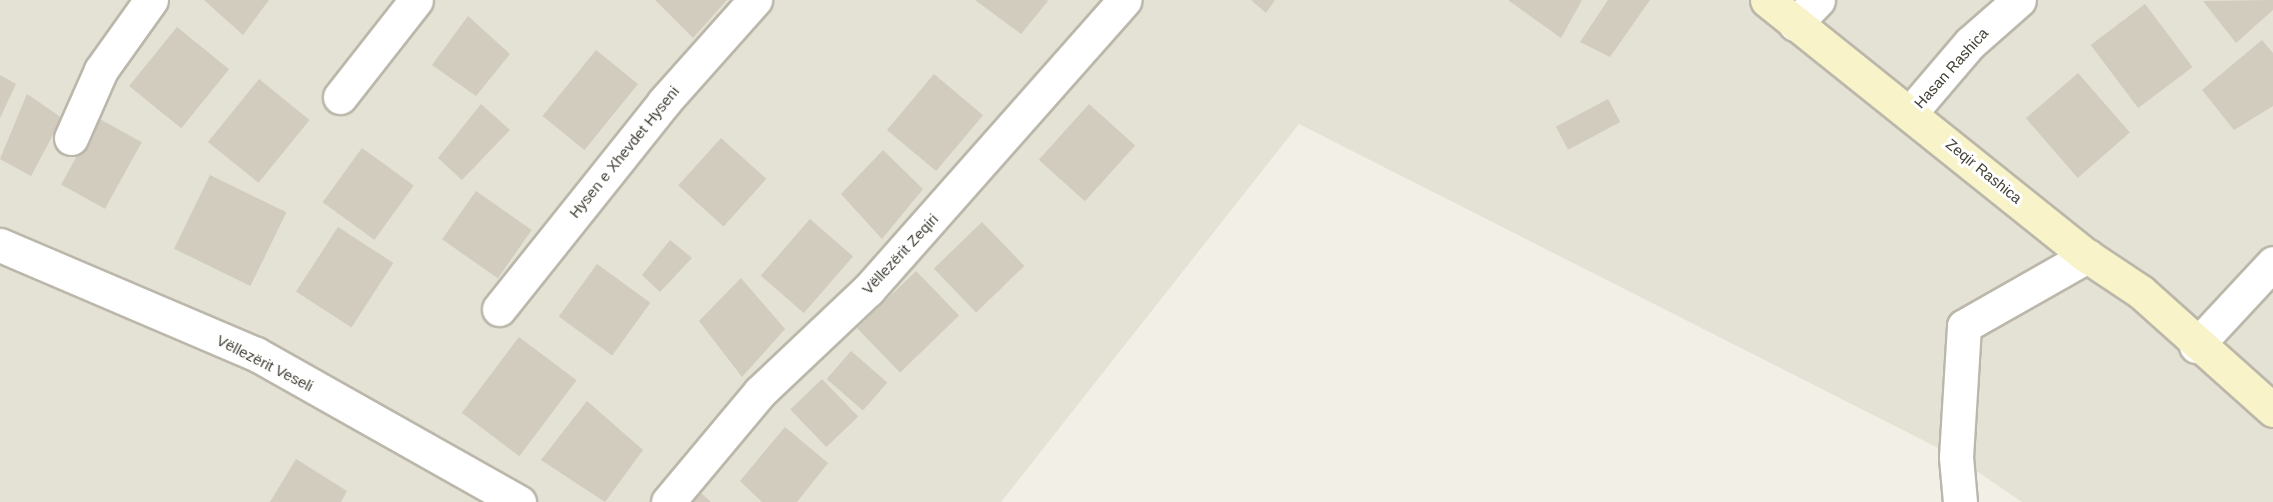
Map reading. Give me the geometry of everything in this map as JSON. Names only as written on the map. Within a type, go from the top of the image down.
[{"type":"street","points":[[70,138],[100,70],[151,0]]},
{"type":"street","points":[[340,97],[416,0]]},
{"type":"street","name":"Hysen e Xhevdet Hyseni","points":[[499,309],[664,102],[755,0]]},
{"type":"street","name":"Vëllezërit Zeqiri","points":[[668,502],[760,392],[868,290],[1125,0]]},
{"type":"street","name":"Zeqir Rashica","points":[[1767,0],[1911,112],[2087,256],[2141,292],[2196,346],[2273,410]]},
{"type":"street","points":[[1795,24],[1818,0]]},
{"type":"street","name":"Hasan Rashica","points":[[1911,112],[1970,43],[2019,0]]},
{"type":"street","name":"Vëllezërit Veseli","points":[[0,245],[256,354],[519,502]]},
{"type":"street","points":[[1960,502],[1956,458],[1964,326],[2087,256]]},
{"type":"street","points":[[2196,346],[2273,263]]},
{"type":"shaded area","points":[[0,0],[2273,0],[2273,502],[2022,502],[1956,457],[1299,124],[1001,502],[0,502]]},
{"type":"building","points":[[204,0],[269,0],[243,35]]},
{"type":"building","points":[[655,0],[727,0],[693,38]]},
{"type":"building","points":[[975,0],[1046,0],[1048,1],[1021,34]]},
{"type":"building","points":[[1251,0],[1275,0],[1266,13]]},
{"type":"building","points":[[1508,0],[1582,0],[1561,38]]},
{"type":"building","points":[[1608,0],[1650,0],[1610,57],[1580,42]]},
{"type":"building","points":[[2273,0],[2273,10],[2236,43],[2203,1]]},
{"type":"building","points":[[2145,4],[2193,67],[2138,108],[2091,45]]},
{"type":"building","points":[[468,16],[510,54],[476,96],[432,65]]},
{"type":"building","points":[[177,27],[229,69],[181,128],[129,86]]},
{"type":"building","points":[[2262,40],[2273,53],[2273,106],[2234,130],[2202,90]]},
{"type":"building","points":[[596,50],[638,84],[584,150],[543,116]]},
{"type":"building","points":[[2078,73],[2130,133],[2078,178],[2026,118]]},
{"type":"building","points":[[934,74],[983,115],[936,171],[887,130]]},
{"type":"building","points":[[0,75],[16,84],[0,118]]},
{"type":"building","points":[[259,79],[310,120],[259,183],[208,142]]},
{"type":"building","points":[[27,94],[62,118],[31,176],[0,159]]},
{"type":"building","points":[[1608,99],[1620,122],[1568,150],[1556,127]]},
{"type":"building","points":[[481,104],[510,130],[462,180],[438,158]]},
{"type":"building","points":[[1089,104],[1135,145],[1085,201],[1039,160]]},
{"type":"building","points":[[98,118],[142,142],[105,209],[61,184]]},
{"type":"building","points":[[721,138],[766,179],[724,226],[678,186]]},
{"type":"building","points":[[362,148],[414,186],[374,240],[323,202]]},
{"type":"building","points":[[883,150],[923,189],[882,239],[841,194]]},
{"type":"building","points":[[210,175],[286,212],[250,286],[174,249]]},
{"type":"building","points":[[476,191],[532,230],[498,278],[442,239]]},
{"type":"building","points":[[810,219],[853,256],[804,313],[761,276]]},
{"type":"building","points":[[982,222],[1024,266],[976,312],[934,269]]},
{"type":"building","points":[[338,227],[393,263],[351,328],[296,292]]},
{"type":"building","points":[[670,240],[692,258],[660,292],[642,275]]},
{"type":"building","points":[[597,264],[650,303],[612,355],[559,317]]},
{"type":"building","points":[[916,271],[959,316],[900,373],[857,328]]},
{"type":"building","points":[[741,278],[785,329],[742,377],[699,321]]},
{"type":"building","points":[[519,337],[577,380],[519,456],[462,413]]},
{"type":"building","points":[[851,351],[887,382],[863,410],[827,379]]},
{"type":"building","points":[[822,379],[858,416],[826,447],[790,410]]},
{"type":"building","points":[[587,401],[643,450],[605,502],[541,460]]},
{"type":"building","points":[[785,427],[828,463],[797,502],[762,502],[740,481]]},
{"type":"building","points":[[296,459],[347,491],[341,502],[270,502]]},
{"type":"building","points":[[701,493],[711,502],[693,502]]}]
